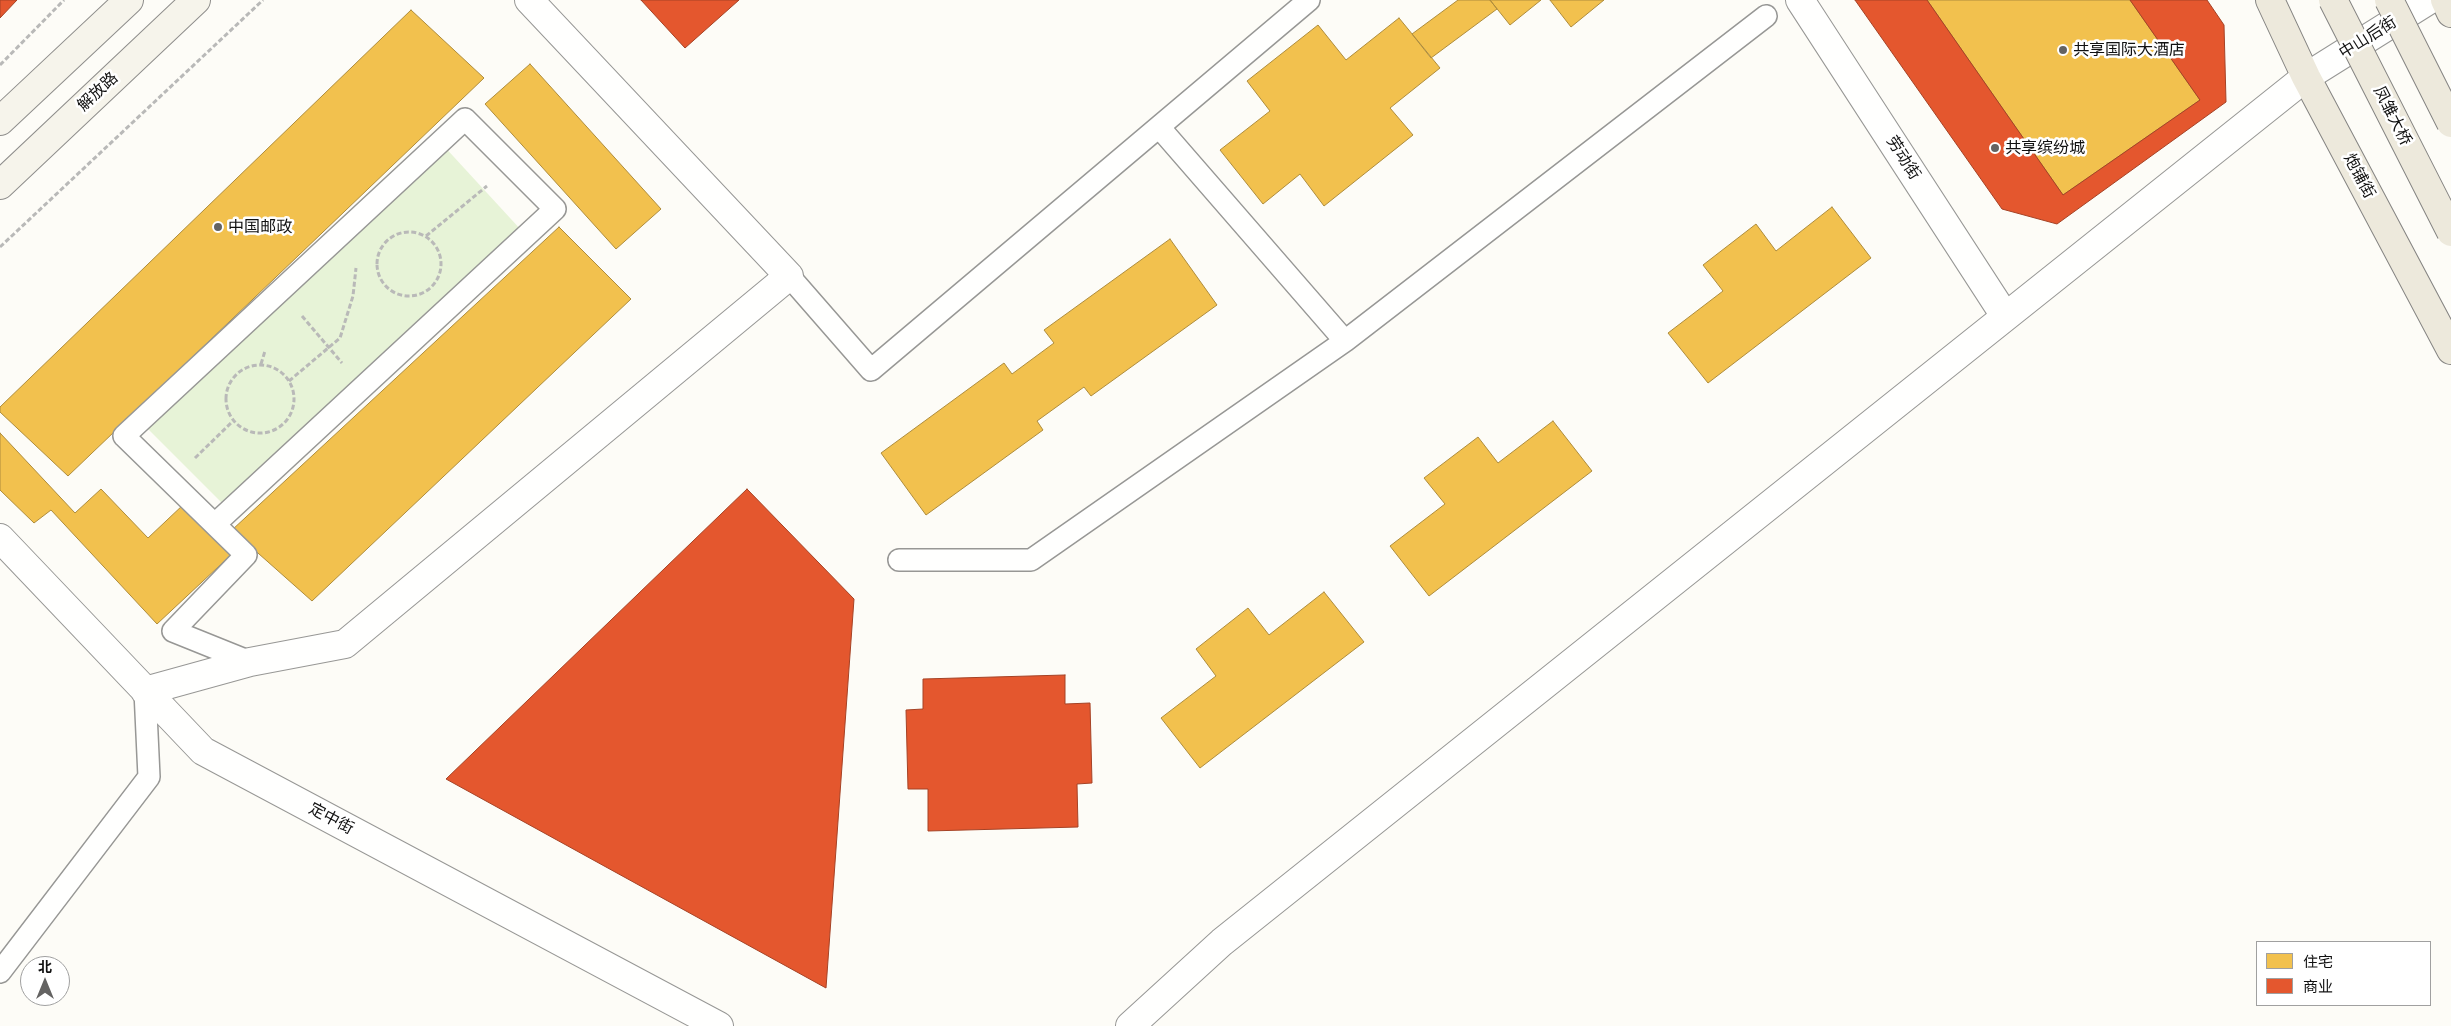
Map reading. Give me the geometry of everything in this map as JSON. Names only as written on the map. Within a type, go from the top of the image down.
[{"type":"main road","points":[[0,121],[129,0]]},
{"type":"main road","name":"解放路","points":[[0,185],[196,0]]},
{"type":"main road","name":"炮铺街","points":[[2270,0],[2306,77],[2451,350]]},
{"type":"main road","name":"凤雏大桥","points":[[2333,0],[2451,232]]},
{"type":"main road","points":[[2389,0],[2451,123]]},
{"type":"main road","points":[[2445,0],[2451,13]]},
{"type":"main road","points":[[2413,278],[2451,370]]},
{"type":"street","points":[[145,691],[250,662],[345,644],[789,276],[530,0]]},
{"type":"street","name":"劳动街","points":[[1800,0],[2005,316]]},
{"type":"street","name":"中山后街","points":[[1130,1026],[1222,942],[2306,77],[2429,0]]},
{"type":"street","name":"定中街","points":[[0,538],[203,751],[719,1026]]},
{"type":"lane","points":[[789,276],[871,370],[1308,0]]},
{"type":"lane","points":[[899,560],[1031,560],[1345,341],[1766,16]]},
{"type":"lane","points":[[215,524],[555,209],[465,119],[124,436],[246,555],[173,631],[250,662]]},
{"type":"lane","points":[[1159,127],[1345,341]]},
{"type":"lane","points":[[0,972],[149,777],[145,691]]},
{"type":"path","points":[[0,65],[64,0]]},
{"type":"path","points":[[0,247],[263,0]]},
{"type":"path","points":[[426,236],[512,165]]},
{"type":"path","points":[[289,381],[340,338],[353,296],[360,217]]},
{"type":"path","points":[[416,232],[426,236],[439,251],[442,262],[436,281],[420,294],[410,296],[399,295],[389,290],[381,281],[377,272],[376,260],[379,249],[395,234],[416,232]]},
{"type":"path","points":[[281,290],[363,387]]},
{"type":"path","points":[[255,365],[272,366],[289,381],[294,391],[291,414],[275,430],[252,432],[242,428],[233,421],[227,411],[225,400],[231,379],[240,370],[255,365]]},
{"type":"path","points":[[171,481],[233,421]]},
{"type":"green space","points":[[442,144],[522,231],[222,503],[145,426]]},
{"type":"building: 住宅","points":[[1458,0],[1490,0],[1497,9],[1431,58],[1412,34]]},
{"type":"building: 住宅","points":[[1490,0],[1541,0],[1510,25]]},
{"type":"building: 住宅","points":[[1550,0],[1604,0],[1571,27]]},
{"type":"building: 住宅","name":"共享国际大酒店","points":[[1927,0],[2130,0],[2200,100],[2063,195]]},
{"type":"building: 住宅","points":[[411,10],[484,78],[68,476],[0,412],[0,407]]},
{"type":"building: 住宅","points":[[1399,18],[1440,68],[1390,108],[1413,135],[1324,206],[1300,174],[1263,204],[1220,150],[1270,111],[1247,81],[1318,25],[1346,60]]},
{"type":"building: 住宅","points":[[530,64],[661,209],[616,249],[485,104]]},
{"type":"building: 住宅","points":[[1832,207],[1871,258],[1708,383],[1668,333],[1723,291],[1703,265],[1756,224],[1776,251]]},
{"type":"building: 住宅","points":[[559,227],[631,299],[312,601],[232,530]]},
{"type":"building: 住宅","points":[[1170,239],[1217,305],[1091,396],[1084,387],[1037,421],[1043,430],[926,515],[881,453],[1004,363],[1012,374],[1054,343],[1044,330]]},
{"type":"building: 住宅","points":[[1553,421],[1592,471],[1429,596],[1390,546],[1445,504],[1424,478],[1478,437],[1498,463]]},
{"type":"building: 住宅","points":[[0,433],[75,513],[101,489],[148,538],[184,504],[232,554],[157,624],[51,510],[34,523],[0,490]]},
{"type":"building: 住宅","points":[[1324,592],[1364,642],[1200,768],[1161,718],[1216,676],[1196,649],[1248,608],[1269,635]]},
{"type":"building: 商业","points":[[0,0],[17,0],[0,18]]},
{"type":"building: 商业","points":[[641,0],[739,0],[685,48]]},
{"type":"building: 商业","name":"共享缤纷城","points":[[1855,0],[1927,0],[2063,195],[2200,100],[2130,0],[2207,0],[2224,25],[2226,102],[2057,224],[2002,209]]},
{"type":"building: 商业","points":[[747,489],[854,599],[826,988],[446,779]]},
{"type":"building: 商业","points":[[1065,675],[1065,704],[1090,703],[1092,783],[1077,784],[1078,827],[928,831],[928,789],[908,789],[906,710],[923,709],[923,679]]},
{"type":"place","name":"共享国际大酒店","points":[[2063,50]]},
{"type":"place","name":"共享缤纷城","points":[[1995,148]]},
{"type":"place","name":"中国邮政","points":[[218,227]]}]
